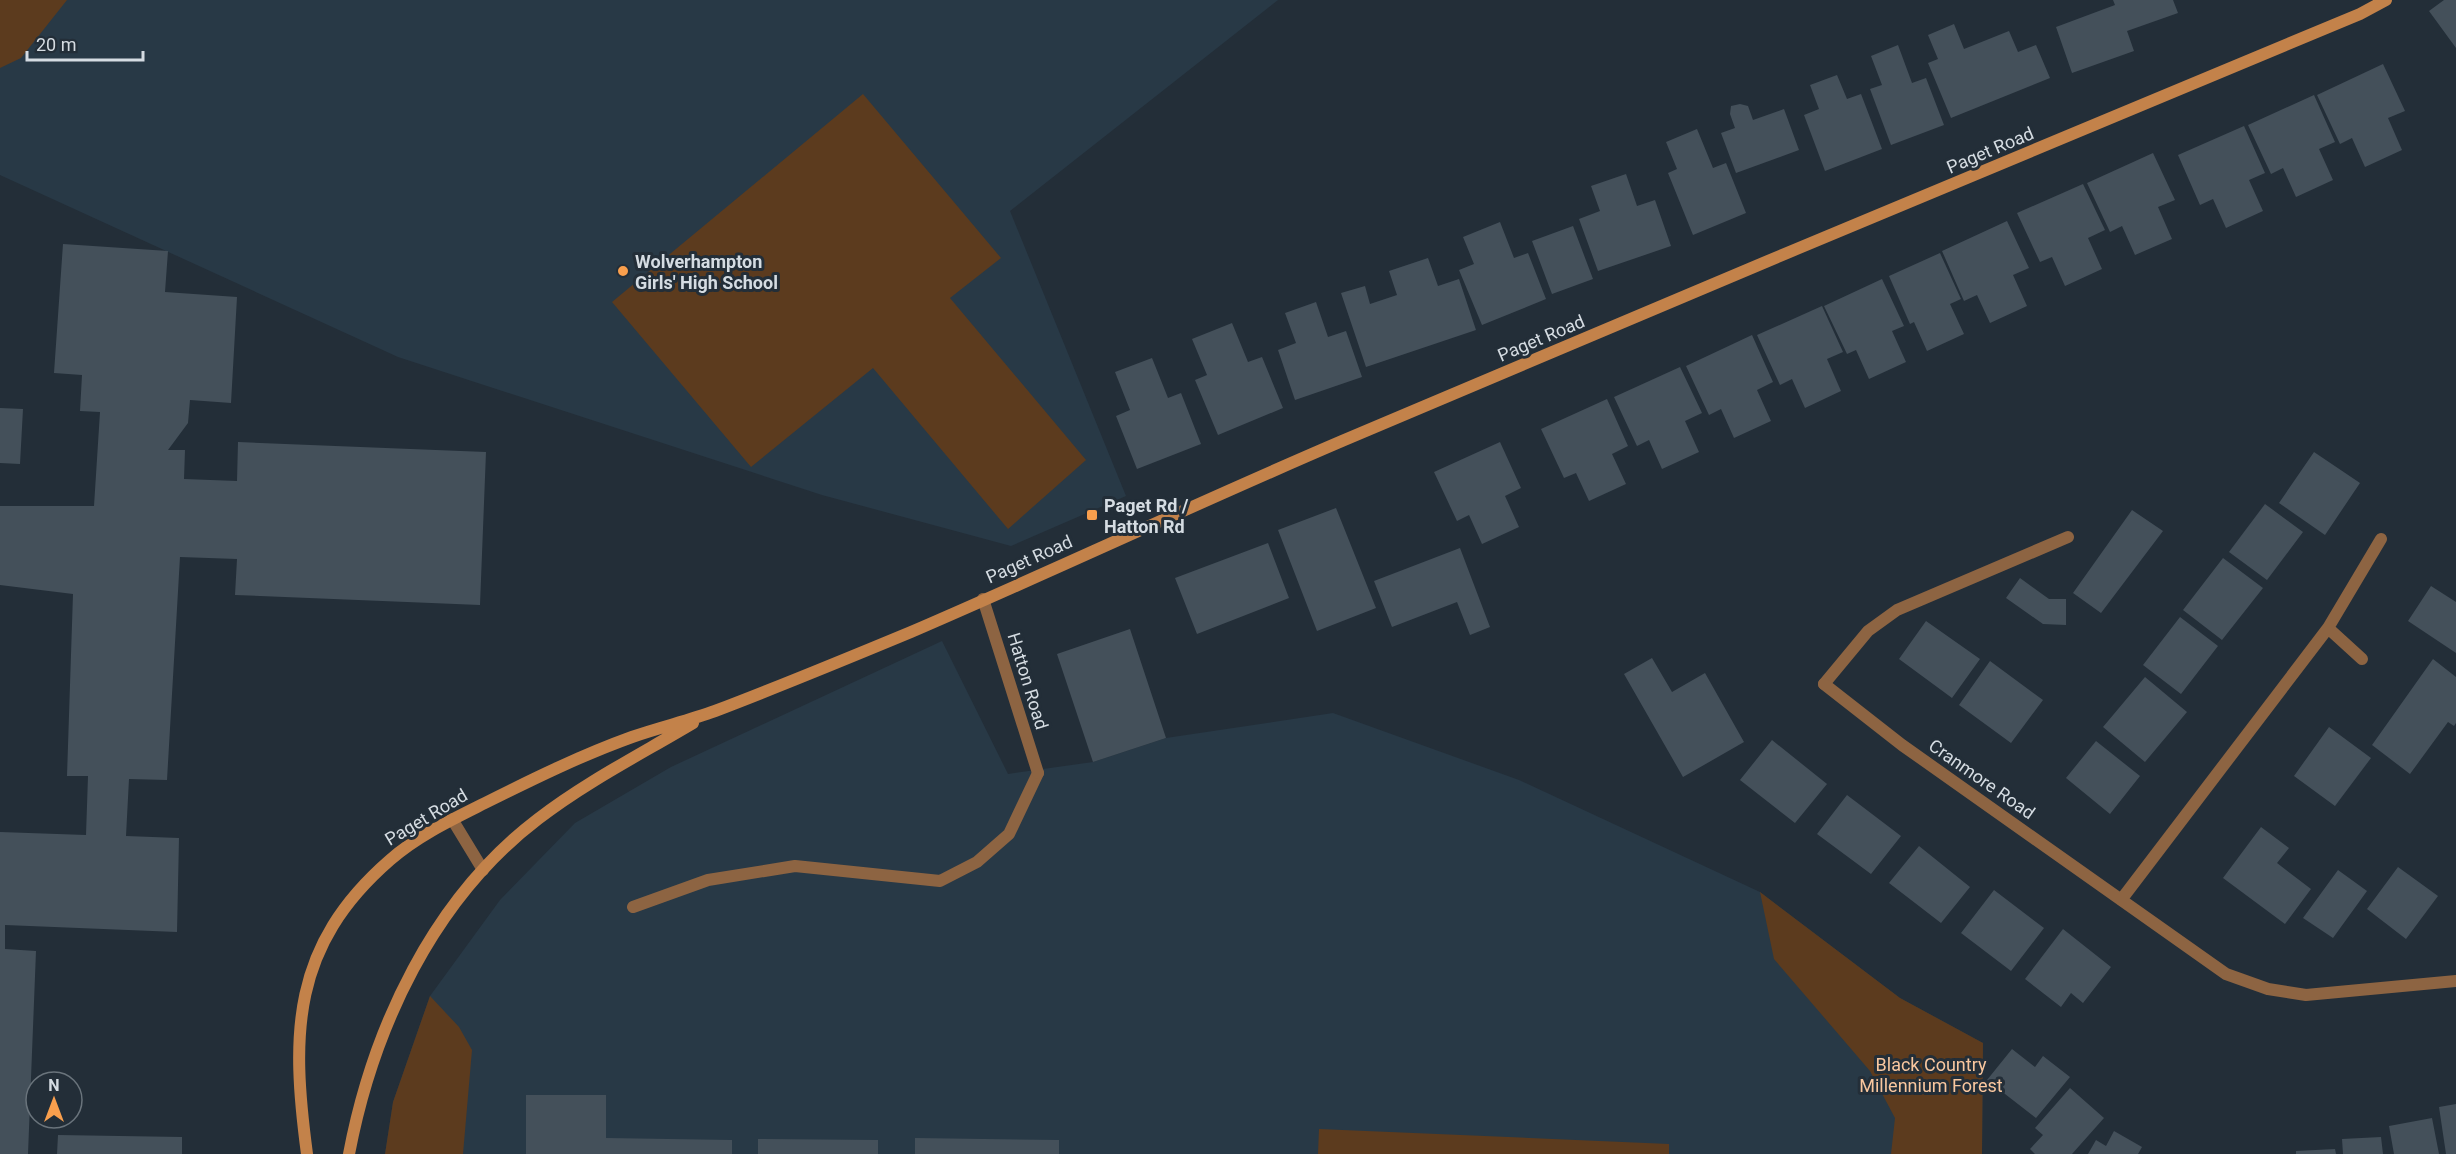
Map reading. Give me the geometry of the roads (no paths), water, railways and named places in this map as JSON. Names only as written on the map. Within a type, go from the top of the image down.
[{"type":"street","name":"Paget Road","points":[[307,1154],[299,1093],[297,1038],[301,1011],[311,974],[328,935],[356,892],[394,855],[452,819],[534,779],[631,738],[712,712],[908,633],[1339,442],[2338,23],[2386,0]]},
{"type":"street","name":"Cranmore Road","points":[[2068,537],[1897,610],[1868,631],[1824,684],[1902,745],[2226,975],[2268,989],[2306,994],[2456,981]]},
{"type":"street","points":[[2121,900],[2328,628],[2381,539]]},
{"type":"street","name":"Hatton Road","points":[[633,907],[670,891],[708,880],[795,866],[853,870],[939,881],[977,861],[1009,834],[1038,773],[983,599]]},
{"type":"street","points":[[2328,628],[2362,659]]},
{"type":"street","name":"Paget Road","points":[[349,1154],[373,1060],[391,1013],[417,961],[483,870],[537,820],[594,782],[712,712]]},
{"type":"street","points":[[452,819],[483,870]]},
{"type":"place","name":"Wolverhampton Girls' High School","points":[[623,271]]},
{"type":"place","name":"Paget Rd / Hatton Rd","points":[[1092,515]]},
{"type":"park label","name":"Black Country Millennium Forest","points":[[1931,1074]]}]
